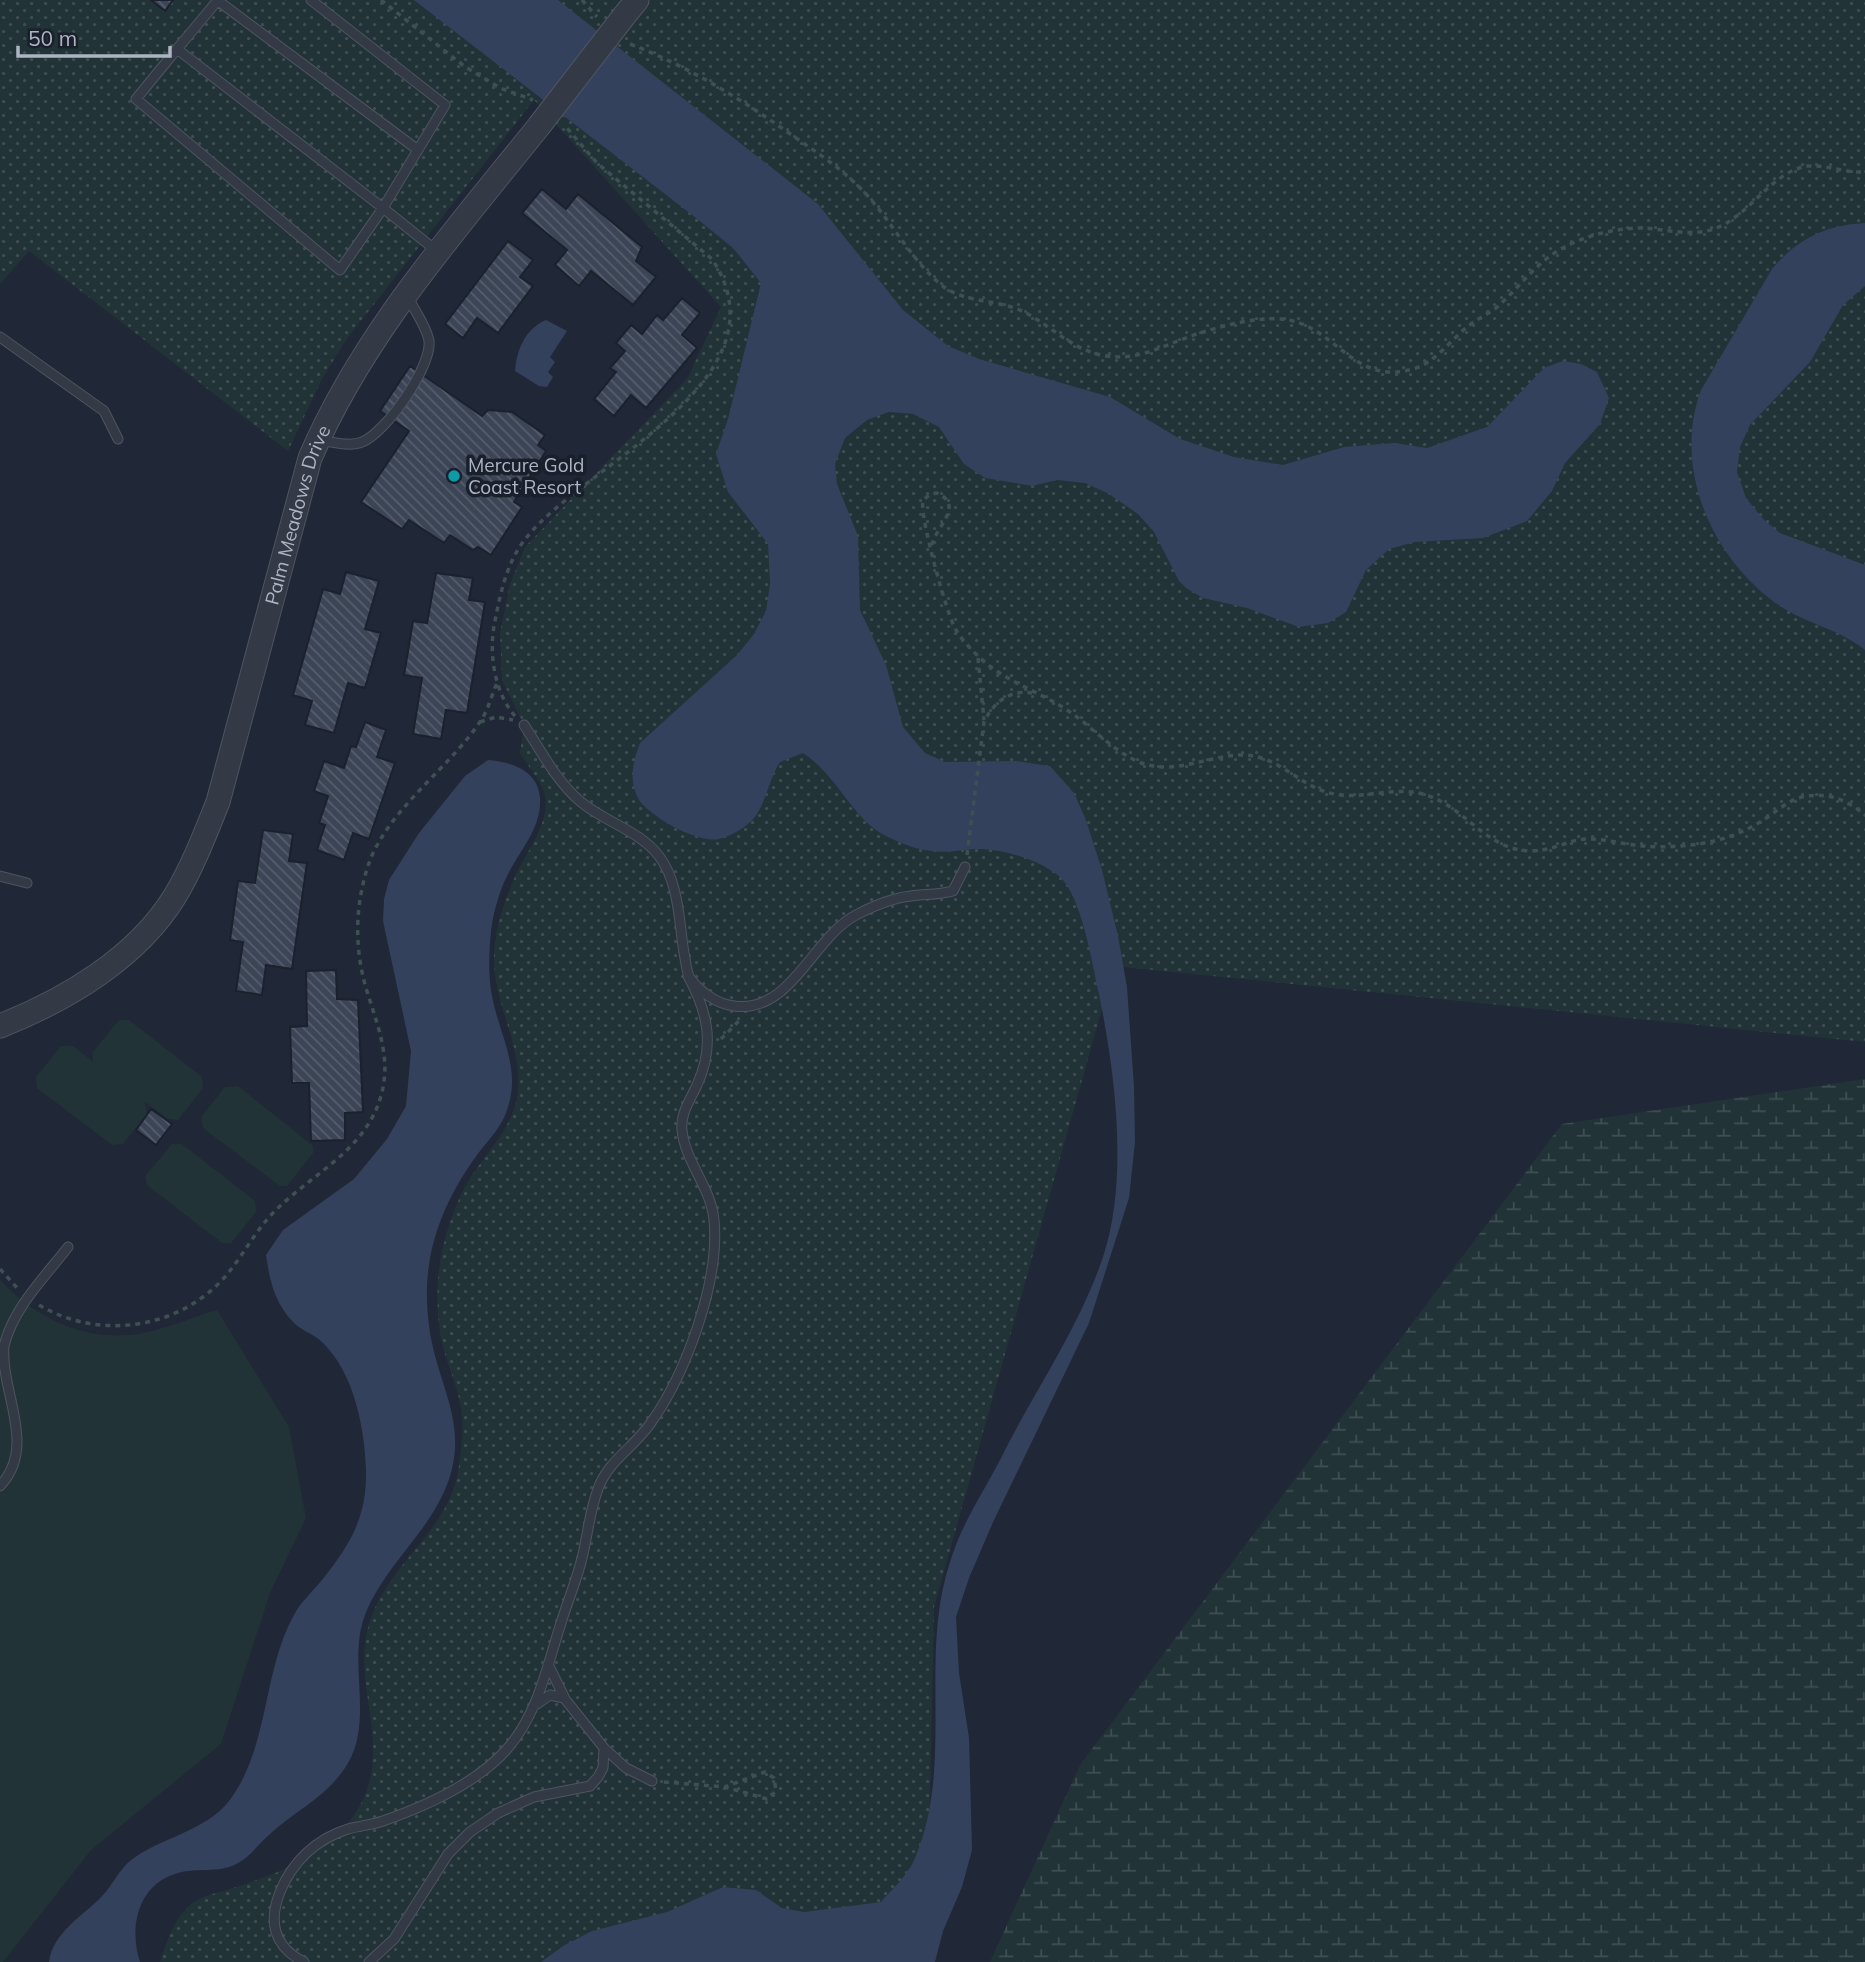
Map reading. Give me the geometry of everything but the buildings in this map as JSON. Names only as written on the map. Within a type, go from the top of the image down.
[{"type":"street","name":"Palm Meadows Drive","points":[[0,1026],[93,978],[135,946],[174,898],[196,856],[218,802],[310,458],[330,412],[367,348],[539,126],[622,13]]},
{"type":"lane","points":[[311,0],[445,106],[383,208],[341,270],[136,99],[217,0],[418,150]]},
{"type":"lane","points":[[177,49],[439,253]]},
{"type":"lane","points":[[318,440],[362,442],[385,426],[426,363],[429,340],[408,295]]},
{"type":"lane","points":[[0,337],[104,411],[118,439]]},
{"type":"lane","points":[[524,725],[558,777],[580,801],[639,837],[660,856],[671,880],[688,976],[702,1001],[709,1028],[707,1062],[684,1111],[682,1129],[689,1155],[709,1195],[714,1219],[715,1252],[708,1286],[674,1382],[651,1423],[608,1470],[599,1485],[582,1557],[534,1709]]},
{"type":"lane","points":[[688,976],[706,994],[727,1006],[747,1008],[762,1005],[787,984],[828,937],[853,916],[898,898],[937,896],[953,891],[965,867]]},
{"type":"lane","points":[[0,877],[27,883]]},
{"type":"lane","points":[[0,1486],[11,1471],[16,1449],[2,1361],[3,1349],[13,1322],[28,1298],[68,1247]]},
{"type":"lane","points":[[548,1664],[565,1699],[604,1748],[626,1768],[652,1781]]},
{"type":"lane","points":[[304,1962],[284,1950],[274,1932],[274,1906],[286,1877],[303,1855],[316,1843],[346,1830],[381,1822],[456,1789],[508,1748],[541,1699],[550,1695],[565,1699]]},
{"type":"lane","points":[[369,1962],[394,1939],[448,1854],[470,1832],[498,1812],[534,1797],[590,1786],[603,1768],[604,1748]]},
{"type":"path","points":[[382,0],[464,65],[500,88],[527,95],[536,102]]},
{"type":"path","points":[[582,0],[622,13]]},
{"type":"path","points":[[626,42],[729,91],[830,162],[857,184],[927,271],[947,289],[967,298],[1026,312],[1089,353],[1113,357],[1136,357],[1216,328],[1268,318],[1286,319],[1295,320],[1318,332],[1358,364],[1377,372],[1397,374],[1422,366],[1467,327],[1493,309],[1540,262],[1562,248],[1618,230],[1695,233],[1713,230],[1749,208],[1780,177],[1808,166],[1865,172]]},
{"type":"path","points":[[524,725],[508,707],[496,683],[493,633],[511,560],[548,513],[664,423],[721,355],[730,329],[724,278],[712,258],[597,163],[563,124]]},
{"type":"path","points":[[932,545],[934,534],[949,516],[950,506],[945,497],[937,493],[929,495],[923,503],[922,514],[932,545],[942,599],[956,630],[978,657],[1005,678],[1064,708],[1125,754],[1147,765],[1185,766],[1242,755],[1264,757],[1330,794],[1348,796],[1401,790],[1426,795],[1447,805],[1490,840],[1514,850],[1542,850],[1584,839],[1645,846],[1713,842],[1744,832],[1803,796],[1829,794],[1853,805],[1865,815]]},
{"type":"path","points":[[965,867],[984,722],[984,698],[978,657]]},
{"type":"path","points":[[0,1269],[28,1298],[55,1315],[89,1326],[122,1326],[159,1320],[193,1304],[221,1281],[277,1208],[335,1163],[362,1132],[380,1098],[386,1064],[380,1026],[366,987],[357,939],[359,896],[370,860],[423,783],[479,723],[496,683]]},
{"type":"path","points":[[984,722],[990,709],[1005,697],[1021,691],[1036,693]]},
{"type":"path","points":[[479,723],[496,717],[509,718],[524,725]]},
{"type":"path","points":[[707,1062],[735,1023],[762,1005]]},
{"type":"path","points":[[652,1781],[725,1787],[767,1798],[776,1791],[774,1778],[765,1772],[725,1787]]},
{"type":"green space","points":[[0,0],[1865,0],[1865,1042],[1114,966],[934,1607],[928,1907],[911,1962],[160,1962],[177,1922],[194,1902],[266,1877],[313,1854],[340,1832],[352,1818],[366,1793],[372,1769],[373,1744],[365,1670],[365,1646],[370,1621],[391,1581],[444,1509],[454,1489],[459,1466],[461,1409],[442,1343],[438,1318],[438,1278],[442,1251],[462,1193],[511,1117],[518,1090],[516,1057],[498,993],[494,950],[506,898],[536,838],[546,806],[544,791],[520,753],[524,725],[502,680],[500,633],[510,584],[525,547],[687,379],[721,307],[534,100],[346,340],[322,379],[288,451],[29,251],[0,284]]},
{"type":"green space","points":[[119,1020],[129,1020],[202,1077],[203,1088],[178,1120],[168,1119],[145,1102],[147,1114],[123,1144],[112,1145],[37,1088],[36,1077],[61,1046],[73,1046],[93,1062],[92,1053]]},
{"type":"green space","points":[[1865,1079],[1865,1962],[990,1962],[1080,1765],[1562,1124]]},
{"type":"green space","points":[[238,1086],[313,1146],[313,1153],[287,1186],[280,1186],[203,1128],[201,1117],[225,1087]]},
{"type":"green space","points":[[172,1144],[182,1144],[255,1201],[256,1212],[231,1243],[222,1243],[147,1185],[145,1176]]},
{"type":"green space","points":[[0,1280],[42,1314],[75,1329],[92,1333],[140,1334],[217,1310],[289,1427],[306,1518],[270,1593],[221,1744],[91,1850],[3,1962],[0,1962]]},
{"type":"water","points":[[414,0],[558,0],[818,204],[903,310],[948,346],[979,359],[1110,397],[1180,439],[1234,457],[1283,465],[1344,447],[1394,443],[1427,448],[1487,427],[1544,368],[1563,361],[1581,364],[1597,372],[1609,398],[1600,424],[1565,463],[1552,491],[1527,521],[1483,538],[1415,542],[1389,549],[1366,570],[1346,612],[1328,623],[1299,627],[1247,608],[1203,598],[1186,588],[1179,581],[1154,532],[1138,514],[1109,494],[1085,483],[1057,480],[1032,486],[985,478],[964,464],[939,427],[913,414],[889,412],[867,420],[845,438],[835,464],[837,484],[858,536],[860,610],[886,665],[903,727],[925,753],[945,762],[1016,761],[1050,766],[1074,793],[1102,870],[1118,936],[1127,987],[1134,1086],[1135,1142],[1129,1198],[1089,1323],[994,1520],[969,1578],[956,1617],[959,1673],[969,1738],[972,1850],[962,1887],[943,1931],[935,1962],[541,1962],[563,1946],[592,1931],[667,1912],[723,1887],[756,1890],[782,1908],[804,1912],[881,1902],[905,1876],[912,1864],[927,1822],[933,1785],[937,1635],[941,1598],[950,1562],[967,1520],[1082,1309],[1103,1257],[1111,1227],[1117,1160],[1114,1091],[1105,1025],[1085,931],[1067,886],[1051,870],[1001,851],[969,849],[944,852],[909,846],[891,839],[864,819],[826,773],[803,753],[780,762],[754,818],[738,831],[719,839],[699,837],[676,828],[654,814],[639,800],[633,771],[640,743],[737,655],[754,634],[766,611],[770,584],[768,544],[728,492],[716,454],[728,419],[761,283],[733,248]]},
{"type":"water","points":[[1865,223],[1865,286],[1843,305],[1810,362],[1750,425],[1740,447],[1737,472],[1746,498],[1764,520],[1780,533],[1865,565],[1865,650],[1845,637],[1780,606],[1756,587],[1735,564],[1717,538],[1704,510],[1695,480],[1692,450],[1693,420],[1701,390],[1772,269],[1792,249],[1813,236],[1838,227]]},
{"type":"water","points":[[546,320],[567,331],[550,357],[555,362],[548,372],[553,377],[547,387],[539,386],[515,371],[527,334]]},
{"type":"water","points":[[488,760],[506,763],[529,774],[538,788],[540,798],[534,829],[504,882],[491,931],[491,988],[508,1051],[511,1092],[503,1120],[453,1193],[440,1221],[432,1250],[427,1284],[429,1324],[453,1421],[455,1448],[451,1473],[443,1495],[376,1593],[365,1615],[358,1652],[360,1709],[355,1746],[348,1763],[332,1784],[280,1825],[242,1860],[225,1868],[182,1872],[167,1877],[156,1885],[140,1906],[137,1920],[135,1934],[140,1962],[49,1962],[63,1932],[104,1894],[130,1861],[208,1820],[229,1801],[252,1757],[284,1636],[295,1613],[341,1555],[355,1530],[366,1487],[363,1438],[356,1402],[334,1355],[316,1337],[296,1325],[281,1307],[271,1282],[266,1255],[283,1230],[354,1179],[387,1139],[406,1106],[411,1051],[383,921],[384,899],[389,880],[419,833],[465,776]]},
{"type":"place","name":"Mercure Gold Coast Resort","points":[[454,476]]}]
